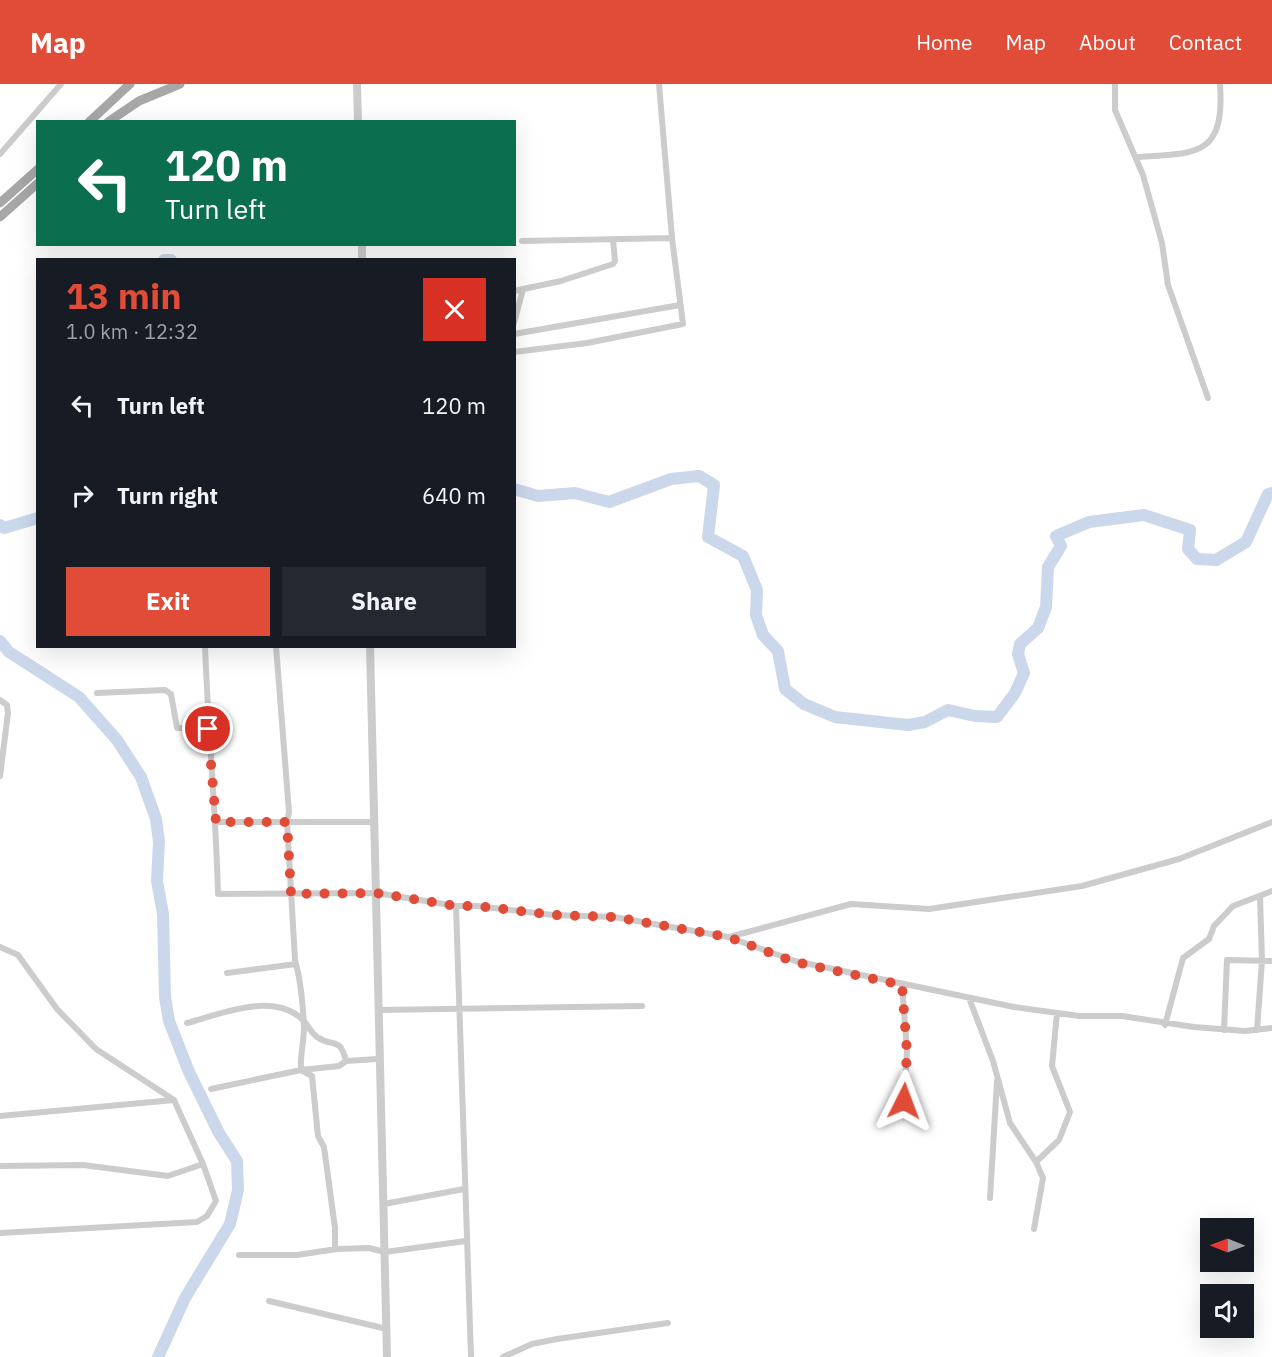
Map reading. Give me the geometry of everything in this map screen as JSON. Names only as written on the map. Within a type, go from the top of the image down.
[{"type":"main road","points":[[91,120],[130,84]]},
{"type":"main road","points":[[111,120],[140,101],[180,84]]},
{"type":"main road","points":[[0,203],[36,171]]},
{"type":"main road","points":[[0,217],[36,185]]},
{"type":"street","points":[[0,154],[61,84]]},
{"type":"street","points":[[357,84],[358,120]]},
{"type":"street","points":[[516,352],[587,343],[681,326],[683,321],[672,238],[659,84]]},
{"type":"street","points":[[1115,84],[1115,110],[1136,157],[1162,243],[1168,285],[1208,398]]},
{"type":"street","points":[[1136,157],[1188,154],[1201,149],[1213,136],[1219,121],[1220,84]]},
{"type":"street","points":[[516,291],[561,281],[613,264],[613,238]]},
{"type":"street","points":[[522,241],[672,238]]},
{"type":"street","points":[[516,315],[523,289]]},
{"type":"street","points":[[516,334],[680,305]]},
{"type":"street","points":[[205,648],[218,894],[376,893],[456,906],[477,906],[554,915],[614,917],[728,937],[795,962],[902,985],[1057,1013],[1078,1016],[1122,1016],[1166,1025],[1257,1030],[1272,1028]]},
{"type":"street","points":[[276,648],[289,812],[287,822],[296,964],[303,1020],[301,1070]]},
{"type":"street","points":[[370,648],[387,1357]]},
{"type":"street","points":[[97,693],[165,690],[171,694],[177,728],[208,729]]},
{"type":"street","points":[[0,700],[7,705],[8,713],[0,776]]},
{"type":"street","points":[[216,822],[374,822]]},
{"type":"street","points":[[728,937],[851,904],[929,909],[1082,886],[1179,859],[1272,822]]},
{"type":"street","points":[[1166,1025],[1183,958],[1209,939],[1214,926],[1233,906],[1272,891]]},
{"type":"street","points":[[1257,1030],[1262,961],[1260,896]]},
{"type":"street","points":[[456,906],[471,1357]]},
{"type":"street","points":[[0,947],[18,955],[57,1009],[96,1049],[174,1100],[204,1164],[216,1201],[212,1210],[202,1221],[0,1233]]},
{"type":"street","points":[[1224,1029],[1227,960],[1231,958],[1272,961]]},
{"type":"street","points":[[227,973],[296,964]]},
{"type":"street","points":[[902,985],[907,1052],[904,1101]]},
{"type":"street","points":[[969,998],[997,1077],[1010,1123],[1036,1162],[1043,1178],[1034,1229]]},
{"type":"street","points":[[187,1023],[265,1006],[283,1009],[303,1020],[309,1032],[321,1040],[336,1042],[343,1048],[346,1061]]},
{"type":"street","points":[[379,1010],[642,1006]]},
{"type":"street","points":[[1036,1162],[1059,1140],[1070,1112],[1052,1066],[1057,1013]]},
{"type":"street","points":[[212,1089],[301,1070],[330,1068],[346,1061],[377,1059]]},
{"type":"street","points":[[301,1070],[312,1076],[318,1136],[324,1148],[335,1228],[335,1249]]},
{"type":"street","points":[[990,1198],[997,1077]]},
{"type":"street","points":[[0,1116],[174,1100]]},
{"type":"street","points":[[0,1166],[83,1165],[168,1176],[204,1164]]},
{"type":"street","points":[[384,1204],[464,1189]]},
{"type":"street","points":[[239,1255],[297,1255],[335,1249],[369,1248],[385,1252],[466,1241]]},
{"type":"street","points":[[269,1301],[387,1329]]},
{"type":"street","points":[[503,1357],[532,1344],[668,1323]]},
{"type":"waterway","points":[[516,490],[538,496],[575,493],[609,502],[671,479],[699,476],[714,485],[708,537],[743,556],[757,590],[756,615],[763,635],[778,651],[785,689],[804,704],[835,717],[908,725],[925,722],[948,710],[975,716],[997,717],[1015,693],[1024,673],[1018,654],[1020,644],[1038,628],[1046,607],[1048,567],[1061,546],[1056,536],[1089,522],[1144,515],[1190,530],[1188,549],[1197,559],[1216,560],[1246,542],[1268,494],[1272,493]]},
{"type":"waterway","points":[[0,525],[4,528],[36,519]]},
{"type":"waterway","points":[[0,641],[9,652],[79,697],[117,740],[141,777],[156,819],[159,842],[157,881],[163,914],[165,997],[169,1021],[189,1072],[219,1133],[237,1161],[238,1190],[230,1224],[185,1298],[158,1357]]},
{"type":"route","points":[[208,729],[216,822],[287,822],[291,894],[376,893],[456,906],[477,906],[554,915],[614,917],[728,937],[795,962],[902,985],[907,1052],[904,1101]]}]
